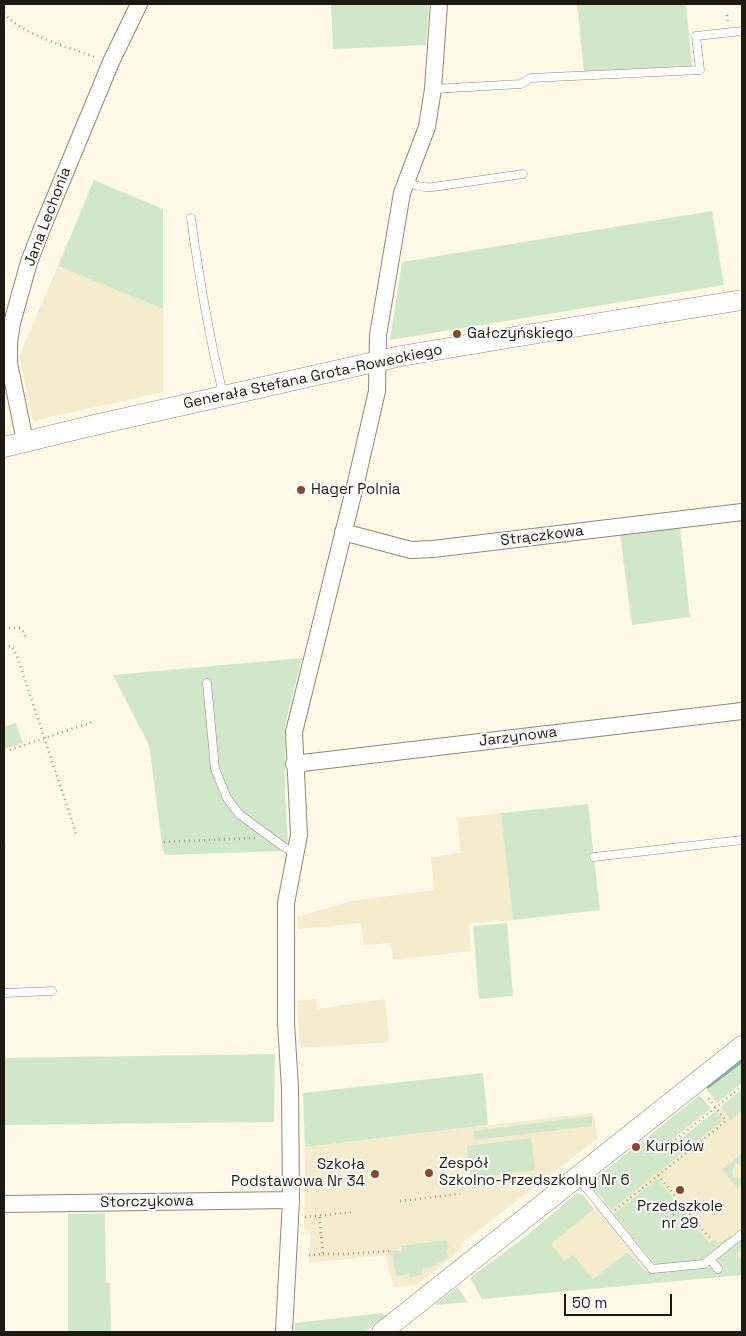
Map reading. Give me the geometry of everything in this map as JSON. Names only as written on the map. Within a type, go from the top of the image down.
[{"type":"street","name":"Jana Lechonia","points":[[25,441],[9,363],[9,342],[12,323],[35,246],[82,130],[138,4]]},
{"type":"street","points":[[284,1332],[291,1200],[290,1088],[286,1023],[286,911],[299,835],[294,764],[294,732],[378,391],[378,335],[402,192],[428,127],[433,89],[439,4]]},
{"type":"street","name":"Generała Stefana Grota-Roweckiego","points":[[4,447],[86,426],[378,361],[502,338],[742,300]]},
{"type":"street","name":"Strączkowa","points":[[343,532],[411,550],[433,549],[742,512]]},
{"type":"street","name":"Jarzynowa","points":[[294,764],[742,711]]},
{"type":"street","points":[[382,1332],[742,1046]]},
{"type":"street","name":"Storczykowa","points":[[4,1204],[291,1200]]},
{"type":"lane","points":[[433,89],[521,84],[531,78],[700,70],[696,36],[742,31]]},
{"type":"lane","points":[[406,181],[422,188],[523,174]]},
{"type":"lane","points":[[191,218],[208,326],[224,396]]},
{"type":"lane","points":[[207,683],[215,769],[227,798],[239,814],[284,847],[296,852]]},
{"type":"lane","points":[[594,857],[742,840]]},
{"type":"lane","points":[[4,993],[52,992]]},
{"type":"lane","points":[[578,1178],[652,1269],[704,1264],[742,1234]]},
{"type":"lane","points":[[710,1259],[718,1270]]},
{"type":"path","points":[[4,13],[7,18],[39,36],[111,62]]},
{"type":"path","points":[[4,628],[20,628],[26,639]]},
{"type":"path","points":[[4,646],[12,646],[76,830],[76,836]]},
{"type":"path","points":[[38,720],[43,718]]},
{"type":"path","points":[[10,750],[92,722]]},
{"type":"path","points":[[164,842],[264,838],[268,836]]},
{"type":"path","points":[[668,1146],[742,1086]]},
{"type":"path","points":[[608,1216],[726,1121],[703,1091]]},
{"type":"path","points":[[658,1176],[685,1206],[711,1240]]},
{"type":"path","points":[[400,1201],[460,1194]]},
{"type":"path","points":[[674,1215],[685,1206]]},
{"type":"path","points":[[304,1217],[353,1212]]},
{"type":"path","points":[[319,1216],[323,1254]]},
{"type":"path","points":[[309,1255],[390,1251]]},
{"type":"shaded area","points":[[58,266],[163,309],[163,392],[33,421],[19,356]]},
{"type":"shaded area","points":[[501,813],[513,920],[469,924],[471,951],[393,960],[391,943],[364,945],[361,923],[298,929],[297,917],[351,901],[434,890],[431,857],[461,853],[457,818]]},
{"type":"shaded area","points":[[316,999],[317,1009],[385,999],[389,1042],[300,1048],[297,1001]]},
{"type":"shaded area","name":"Przedszkole nr 29","points":[[742,1089],[742,1275],[482,1299],[647,1166]]},
{"type":"shaded area","name":"Zespół Szkolno-Przedszkolny Nr 6","points":[[593,1113],[598,1138],[461,1244],[463,1248],[417,1285],[394,1287],[385,1255],[309,1263],[310,1234],[304,1228],[305,1147]]},
{"type":"green space","points":[[331,4],[429,4],[426,45],[333,49]]},
{"type":"green space","points":[[577,4],[686,4],[692,66],[584,71]]},
{"type":"green space","points":[[94,180],[163,209],[163,309],[58,266]]},
{"type":"green space","points":[[712,211],[724,285],[390,340],[402,262]]},
{"type":"green space","points":[[680,526],[690,617],[632,625],[620,534]]},
{"type":"green space","points":[[302,658],[285,725],[285,796],[288,842],[281,851],[166,855],[163,851],[149,745],[113,675]]},
{"type":"green space","points":[[16,723],[23,743],[4,749],[4,727]]},
{"type":"green space","points":[[588,804],[600,910],[513,920],[501,813]]},
{"type":"green space","points":[[507,923],[513,996],[479,999],[473,926]]},
{"type":"green space","points":[[275,1054],[274,1122],[4,1125],[4,1058]]},
{"type":"green space","points":[[742,1056],[742,1083],[717,1103],[704,1086]]},
{"type":"green space","points":[[483,1073],[488,1125],[305,1147],[303,1093]]},
{"type":"green space","points":[[742,1089],[742,1111],[731,1120],[721,1107]]},
{"type":"green space","points":[[699,1096],[711,1108],[667,1144],[669,1148],[716,1111],[723,1120],[611,1210],[595,1190],[592,1181]]},
{"type":"green space","points":[[592,1116],[592,1126],[475,1140],[474,1131]]},
{"type":"green space","points":[[531,1138],[535,1170],[471,1178],[467,1146]]},
{"type":"green space","points":[[742,1153],[742,1174],[739,1164],[736,1163],[732,1171],[735,1178],[741,1178],[742,1176],[742,1183],[737,1188],[722,1169]]},
{"type":"green space","points":[[656,1180],[659,1180],[680,1207],[678,1209],[680,1212],[683,1210],[709,1243],[714,1239],[718,1244],[730,1235],[732,1238],[702,1261],[656,1265],[614,1214]]},
{"type":"green space","points":[[577,1193],[583,1195],[594,1209],[551,1244],[564,1261],[573,1255],[593,1279],[628,1252],[644,1270],[650,1273],[699,1269],[706,1266],[712,1267],[716,1272],[721,1268],[717,1261],[718,1257],[742,1239],[742,1250],[737,1254],[742,1260],[742,1275],[482,1299],[470,1278],[525,1237]]},
{"type":"green space","points":[[105,1213],[106,1282],[110,1283],[111,1332],[68,1332],[68,1214]]},
{"type":"green space","points":[[447,1240],[449,1249],[446,1250],[448,1257],[432,1267],[422,1269],[422,1275],[410,1277],[410,1274],[396,1276],[393,1255],[390,1255],[390,1251],[402,1251],[401,1246]]},
{"type":"green space","points":[[457,1287],[468,1302],[436,1304]]},
{"type":"green space","points":[[382,1313],[386,1316],[365,1332],[295,1332],[295,1323]]},
{"type":"waterway","points":[[708,1086],[741,1061]]},
{"type":"place","name":"Gałczyńskiego","points":[[457,334]]},
{"type":"place","name":"Hager Polnia","points":[[301,490]]},
{"type":"place","name":"Kurpiów","points":[[636,1147]]},
{"type":"place","name":"Zespół Szkolno-Przedszkolny Nr 6","points":[[429,1173]]},
{"type":"place","name":"Szkoła Podstawowa Nr 34","points":[[375,1174]]},
{"type":"place","name":"Przedszkole nr 29","points":[[680,1190]]}]
